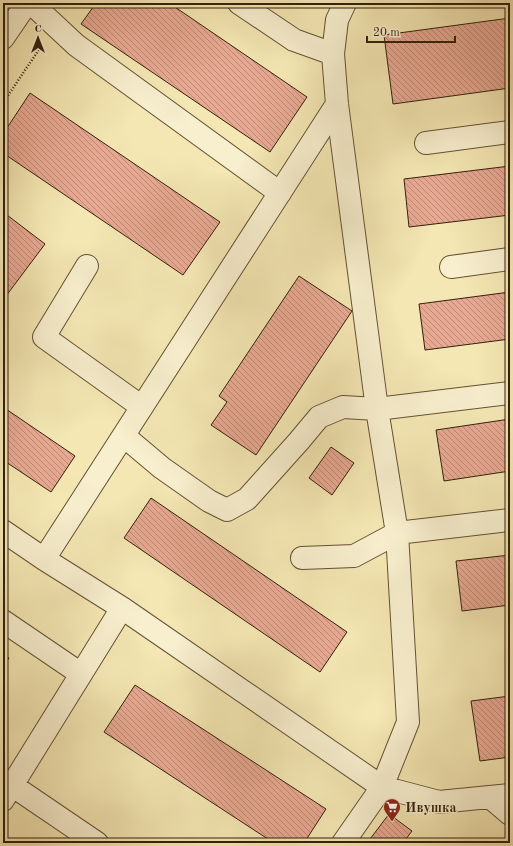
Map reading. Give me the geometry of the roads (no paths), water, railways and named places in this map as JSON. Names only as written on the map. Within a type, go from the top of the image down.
[{"type":"street","points":[[3,38],[27,3]]},
{"type":"street","points":[[31,3],[76,45],[280,193]]},
{"type":"street","points":[[239,3],[294,40],[333,54]]},
{"type":"street","points":[[343,843],[382,787],[408,722],[396,533],[377,409],[337,104],[333,54],[337,20],[345,3]]},
{"type":"street","points":[[44,559],[337,104]]},
{"type":"street","points":[[426,143],[510,132]]},
{"type":"street","points":[[451,267],[510,259]]},
{"type":"street","points":[[87,266],[44,337],[142,407]]},
{"type":"street","points":[[124,436],[162,468],[209,501],[227,510],[247,499],[319,417],[343,407],[377,409],[510,392]]},
{"type":"street","points":[[302,558],[354,556],[396,533],[510,520]]},
{"type":"street","points":[[3,531],[44,559],[122,608],[382,787],[439,802],[500,796],[510,814]]},
{"type":"street","points":[[96,843],[8,793],[122,608]]},
{"type":"street","points":[[3,621],[81,674]]},
{"type":"place","name":"Ивушка","points":[[392,822]]}]
